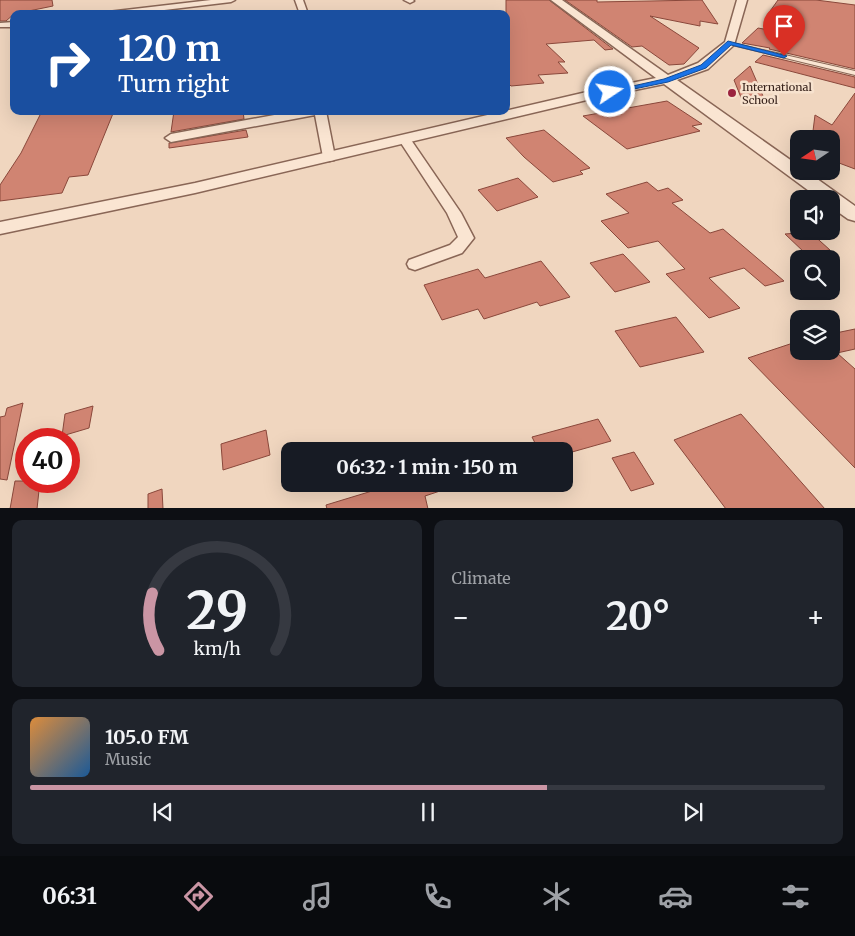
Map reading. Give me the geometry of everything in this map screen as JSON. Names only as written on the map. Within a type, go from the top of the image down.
[{"type":"street","points":[[143,10],[231,0]]},
{"type":"street","points":[[556,0],[855,215]]},
{"type":"street","points":[[0,228],[196,188],[666,80],[703,66],[730,43],[742,0]]},
{"type":"street","points":[[171,138],[295,115]]},
{"type":"street","points":[[321,115],[329,158]]},
{"type":"street","points":[[405,140],[454,212],[466,238],[456,249],[414,264]]},
{"type":"lane","points":[[730,43],[855,73]]},
{"type":"building","points":[[0,0],[52,0],[53,6],[34,10],[10,10],[10,18],[6,21],[0,21]]},
{"type":"building","points":[[506,0],[549,0],[613,49],[605,50],[594,40],[546,44],[565,62],[558,62],[568,73],[538,75],[544,83],[511,86],[510,10],[506,10]]},
{"type":"building","points":[[565,0],[597,0],[597,2],[702,0],[718,24],[700,21],[700,26],[650,16],[699,48],[684,64],[669,65],[642,46],[632,47]]},
{"type":"building","points":[[778,0],[816,0],[855,5],[855,69],[742,43],[758,28],[769,30],[768,14]]},
{"type":"building","points":[[763,55],[855,77],[855,88],[755,62]]},
{"type":"building","points":[[750,66],[766,103],[742,100],[734,80]]},
{"type":"building","points":[[855,93],[855,169],[840,163],[840,130],[813,130],[815,115],[832,125]]},
{"type":"building","points":[[667,101],[702,124],[692,126],[700,131],[627,149],[583,116]]},
{"type":"building","points":[[40,115],[112,115],[88,175],[69,177],[62,193],[0,201],[0,185],[21,153]]},
{"type":"building","points":[[173,115],[244,115],[244,119],[171,132]]},
{"type":"building","points":[[246,130],[248,137],[169,148],[169,143]]},
{"type":"building","points":[[544,130],[590,168],[580,171],[583,174],[553,182],[524,157],[506,138]]},
{"type":"building","points":[[518,178],[538,197],[497,211],[478,190]]},
{"type":"building","points":[[647,182],[658,191],[668,188],[683,200],[672,203],[710,233],[723,229],[784,281],[765,286],[744,268],[709,278],[740,308],[709,318],[666,274],[685,269],[658,241],[628,248],[601,221],[629,213],[606,194]]},
{"type":"building","points":[[791,240],[819,240],[830,250],[802,250]]},
{"type":"building","points":[[623,254],[650,282],[615,292],[590,263]]},
{"type":"building","points":[[541,261],[570,297],[540,306],[537,302],[484,319],[478,309],[442,320],[424,285],[478,269],[485,278]]},
{"type":"building","points":[[676,317],[704,352],[640,367],[615,331]]},
{"type":"building","points":[[855,329],[855,349],[840,352],[840,332]]},
{"type":"building","points":[[790,344],[790,360],[840,360],[840,356],[855,369],[855,468],[748,358]]},
{"type":"building","points":[[23,403],[18,428],[15,428],[15,442],[7,480],[0,479],[0,417],[5,416],[7,408]]},
{"type":"building","points":[[93,406],[89,428],[80,431],[80,428],[63,428],[65,414]]},
{"type":"building","points":[[741,414],[824,508],[725,508],[674,440]]},
{"type":"building","points":[[598,419],[611,441],[573,452],[573,442],[534,442],[532,437]]},
{"type":"building","points":[[266,430],[270,455],[223,470],[221,444]]},
{"type":"building","points":[[634,452],[654,484],[631,491],[612,458]]},
{"type":"building","points":[[15,481],[15,493],[39,493],[37,508],[10,508]]},
{"type":"building","points":[[162,489],[163,508],[148,508],[148,494]]},
{"type":"building","points":[[369,492],[437,492],[425,496],[428,508],[327,508],[326,505]]},
{"type":"place","name":"International School","points":[[732,93]]},
{"type":"route","points":[[610,92],[666,80],[703,66],[730,43],[784,56]]}]
